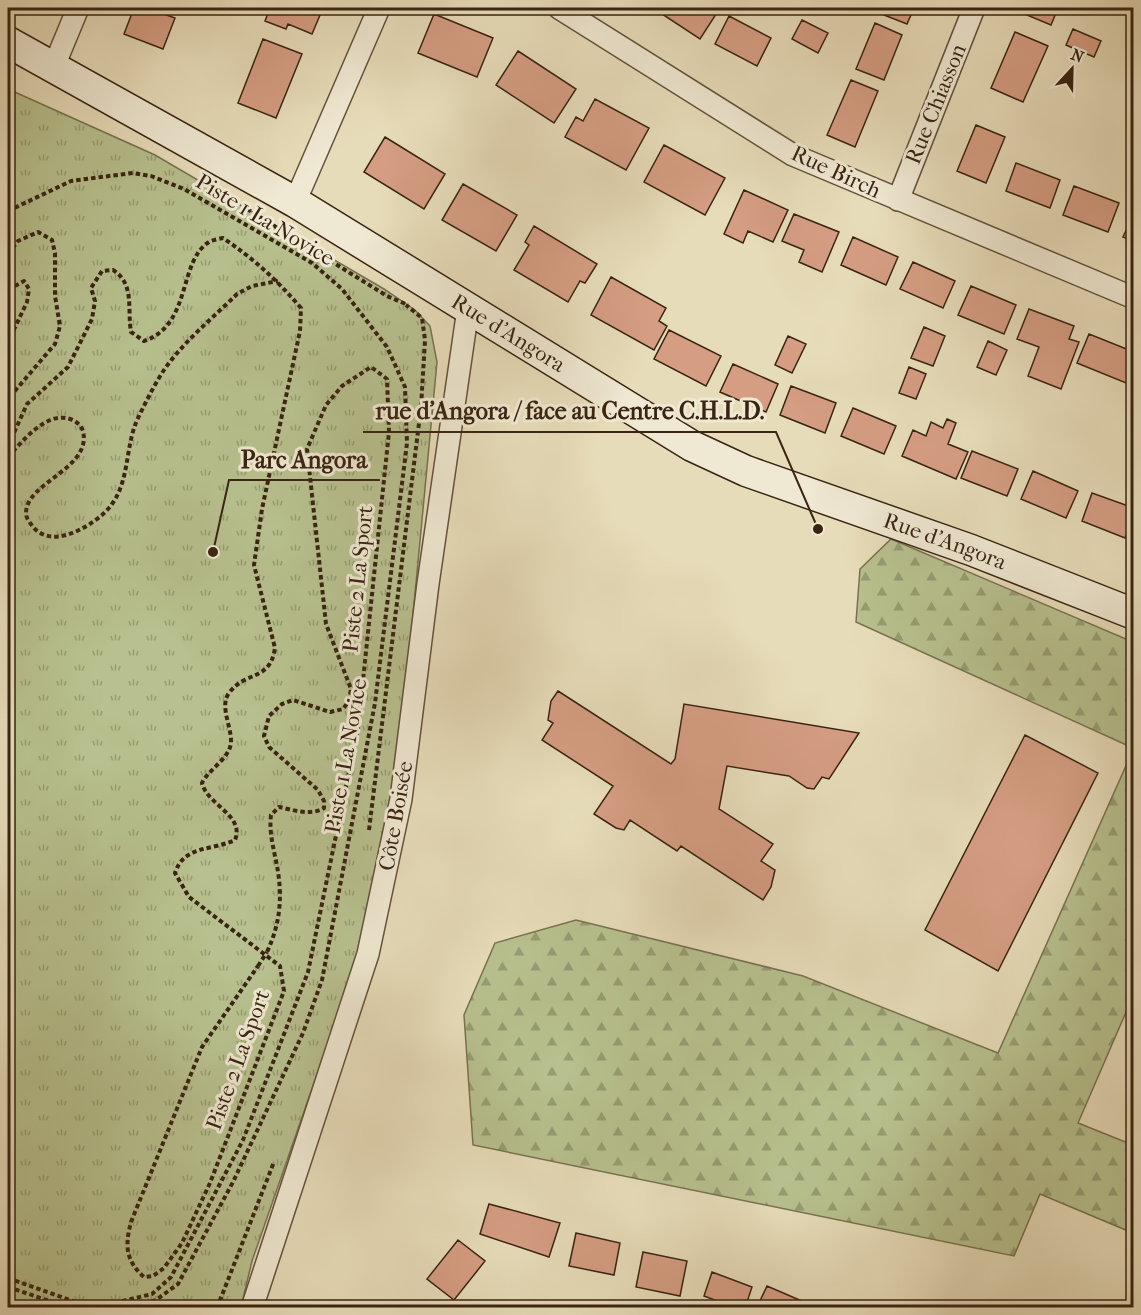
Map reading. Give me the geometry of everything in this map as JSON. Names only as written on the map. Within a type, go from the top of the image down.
[{"type":"street","points":[[54,66],[78,8]]},
{"type":"street","points":[[295,202],[379,8]]},
{"type":"street","name":"Rue Birch","points":[[560,8],[793,154],[898,201],[1134,298]]},
{"type":"street","name":"Rue Chiasson","points":[[898,201],[974,8]]},
{"type":"street","name":"Rue d'Angora","points":[[8,42],[295,202],[692,446],[746,471],[971,550],[1134,614]]},
{"type":"street","name":"Côte Boisée","points":[[252,1308],[368,954],[401,799],[428,584],[468,309]]},
{"type":"path","name":"Piste 1 La Novice","points":[[8,211],[71,181],[133,173],[151,176],[184,189],[312,263],[342,289],[387,347],[405,387],[407,443],[375,703],[322,980],[303,1033],[233,1182],[178,1284],[156,1300],[132,1308]]},
{"type":"path","points":[[8,254],[18,241],[38,232],[51,240],[55,253],[55,296],[60,326],[55,344],[8,399]]},
{"type":"path","name":"Piste 2 La Sport","points":[[8,446],[27,404],[68,367],[92,320],[95,301],[91,288],[102,271],[113,270],[124,277],[128,285],[131,332],[144,341],[159,336],[170,323],[198,254],[209,242],[223,238],[279,281],[301,308],[300,331],[262,509],[254,565],[275,648],[273,662],[269,669],[237,683],[226,696],[225,709],[231,745],[222,761],[208,771],[202,783],[203,791],[237,824],[238,832],[235,840],[187,854],[179,861],[175,873],[189,897],[280,966],[284,991],[210,1183],[182,1242],[164,1268],[153,1276],[144,1277],[128,1259],[126,1241],[131,1222],[202,1047],[258,966],[267,952],[280,919],[279,878],[269,826],[271,815],[279,807],[303,812],[319,811],[324,808],[324,801],[318,790],[269,747],[264,736],[270,716],[282,704],[293,700],[330,712],[343,709],[349,701],[351,689],[326,624],[307,449],[312,432],[331,399],[342,386],[371,367],[387,379],[389,432],[378,555],[358,728],[308,972],[243,1140],[171,1277],[152,1294],[92,1308],[8,1278]]},
{"type":"path","points":[[8,299],[14,287],[24,281],[29,289],[27,302],[8,342]]},
{"type":"path","points":[[8,457],[36,429],[59,417],[73,419],[82,427],[85,440],[79,455],[30,500],[26,513],[29,522],[41,535],[51,539],[65,536],[102,515],[119,495],[126,475],[137,421],[165,369],[237,294],[252,286],[279,281]]},
{"type":"path","points":[[368,839],[421,407],[425,340],[422,318],[406,305]]},
{"type":"path","points":[[217,1308],[274,1160]]},
{"type":"path","points":[[8,1287],[70,1308]]},
{"type":"green space","points":[[8,89],[155,155],[384,289],[415,310],[430,326],[437,362],[401,741],[389,827],[362,945],[252,1261],[241,1307],[8,1307]]},
{"type":"green space","points":[[891,539],[1133,642],[1133,748],[856,622],[860,569]]},
{"type":"green space","points":[[1133,750],[1133,996],[1078,1123],[1133,1145],[1133,1233],[1040,1194],[1014,1256],[473,1145],[464,1015],[495,943],[576,920],[803,976],[998,1053]]},
{"type":"building","points":[[134,8],[147,8],[175,18],[163,49],[124,34]]},
{"type":"building","points":[[270,8],[323,8],[312,34],[288,24],[286,29],[265,21]]},
{"type":"building","points":[[662,8],[720,8],[700,39],[659,12]]},
{"type":"building","points":[[881,8],[914,8],[907,24],[879,13]]},
{"type":"building","points":[[1025,8],[1058,8],[1051,25],[1022,13]]},
{"type":"building","points":[[434,14],[493,38],[477,77],[418,53]]},
{"type":"building","points":[[729,16],[771,38],[757,66],[715,44]]},
{"type":"building","points":[[802,20],[828,33],[818,53],[792,39]]},
{"type":"building","points":[[875,23],[902,35],[884,80],[856,69]]},
{"type":"building","points":[[1073,29],[1101,41],[1094,57],[1066,45]]},
{"type":"building","points":[[1015,32],[1048,46],[1023,102],[991,88]]},
{"type":"building","points":[[263,39],[302,54],[276,118],[238,103]]},
{"type":"building","points":[[518,51],[576,89],[554,123],[496,85]]},
{"type":"building","points":[[851,80],[878,91],[855,147],[827,135]]},
{"type":"building","points":[[595,99],[649,128],[626,170],[565,137],[576,117],[583,121]]},
{"type":"building","points":[[976,125],[1005,137],[986,183],[957,171]]},
{"type":"building","points":[[385,137],[445,174],[424,209],[364,172]]},
{"type":"building","points":[[664,145],[725,178],[705,215],[644,182]]},
{"type":"building","points":[[1016,163],[1060,180],[1050,208],[1006,191]]},
{"type":"building","points":[[463,184],[517,215],[496,251],[442,220]]},
{"type":"building","points":[[1074,186],[1119,203],[1108,232],[1063,215]]},
{"type":"building","points":[[744,190],[788,210],[773,242],[748,231],[743,243],[724,234]]},
{"type":"building","points":[[1134,213],[1134,241],[1123,237]]},
{"type":"building","points":[[794,214],[839,232],[822,272],[799,262],[804,250],[782,241]]},
{"type":"building","points":[[534,226],[597,264],[585,283],[580,281],[568,302],[514,270],[529,245],[525,242]]},
{"type":"building","points":[[853,237],[898,257],[886,285],[841,265]]},
{"type":"building","points":[[913,262],[955,281],[943,308],[900,289]]},
{"type":"building","points":[[611,277],[666,308],[659,321],[667,326],[654,350],[591,315]]},
{"type":"building","points":[[971,286],[1016,305],[1004,334],[958,315]]},
{"type":"building","points":[[1029,309],[1074,326],[1069,339],[1079,342],[1061,389],[1028,376],[1039,347],[1017,339]]},
{"type":"building","points":[[924,327],[945,336],[933,366],[911,358]]},
{"type":"building","points":[[669,330],[721,356],[706,386],[654,359]]},
{"type":"building","points":[[1089,334],[1134,352],[1131,385],[1077,363]]},
{"type":"building","points":[[788,336],[806,344],[792,373],[775,365]]},
{"type":"building","points":[[988,341],[1007,350],[996,375],[977,367]]},
{"type":"building","points":[[733,364],[778,384],[766,412],[720,392]]},
{"type":"building","points":[[909,367],[926,374],[916,399],[899,393]]},
{"type":"building","points":[[791,386],[836,403],[825,433],[780,415]]},
{"type":"building","points":[[853,408],[896,426],[884,454],[841,436]]},
{"type":"building","points":[[947,419],[956,423],[948,444],[968,452],[956,479],[902,456],[913,430],[926,436],[931,422],[943,428]]},
{"type":"building","points":[[972,451],[1018,469],[1007,496],[961,478]]},
{"type":"building","points":[[1033,471],[1078,491],[1066,518],[1021,499]]},
{"type":"building","points":[[1092,493],[1134,508],[1134,516],[1125,538],[1082,521]]},
{"type":"building","points":[[558,691],[671,764],[675,759],[684,704],[859,733],[829,779],[822,777],[814,789],[807,788],[789,776],[727,766],[719,809],[773,844],[761,861],[775,870],[771,887],[763,900],[681,846],[677,851],[630,820],[624,830],[616,828],[594,814],[613,786],[542,740],[553,723],[548,720],[551,701]]},
{"type":"building","points":[[1025,735],[1098,773],[998,971],[925,930]]},
{"type":"building","points":[[489,1204],[560,1223],[549,1257],[480,1234]]},
{"type":"building","points":[[576,1233],[620,1243],[614,1275],[569,1266]]},
{"type":"building","points":[[458,1240],[485,1261],[454,1300],[427,1279]]},
{"type":"building","points":[[643,1252],[687,1261],[680,1296],[636,1287]]},
{"type":"building","points":[[712,1272],[752,1287],[745,1308],[736,1308],[704,1296]]},
{"type":"building","points":[[767,1286],[811,1305],[810,1308],[769,1308],[759,1303]]},
{"type":"place","name":"rue d'Angora / face au Centre C.H.L.D.","points":[[818,529]]},
{"type":"place","name":"Parc Angora","points":[[213,552]]}]
